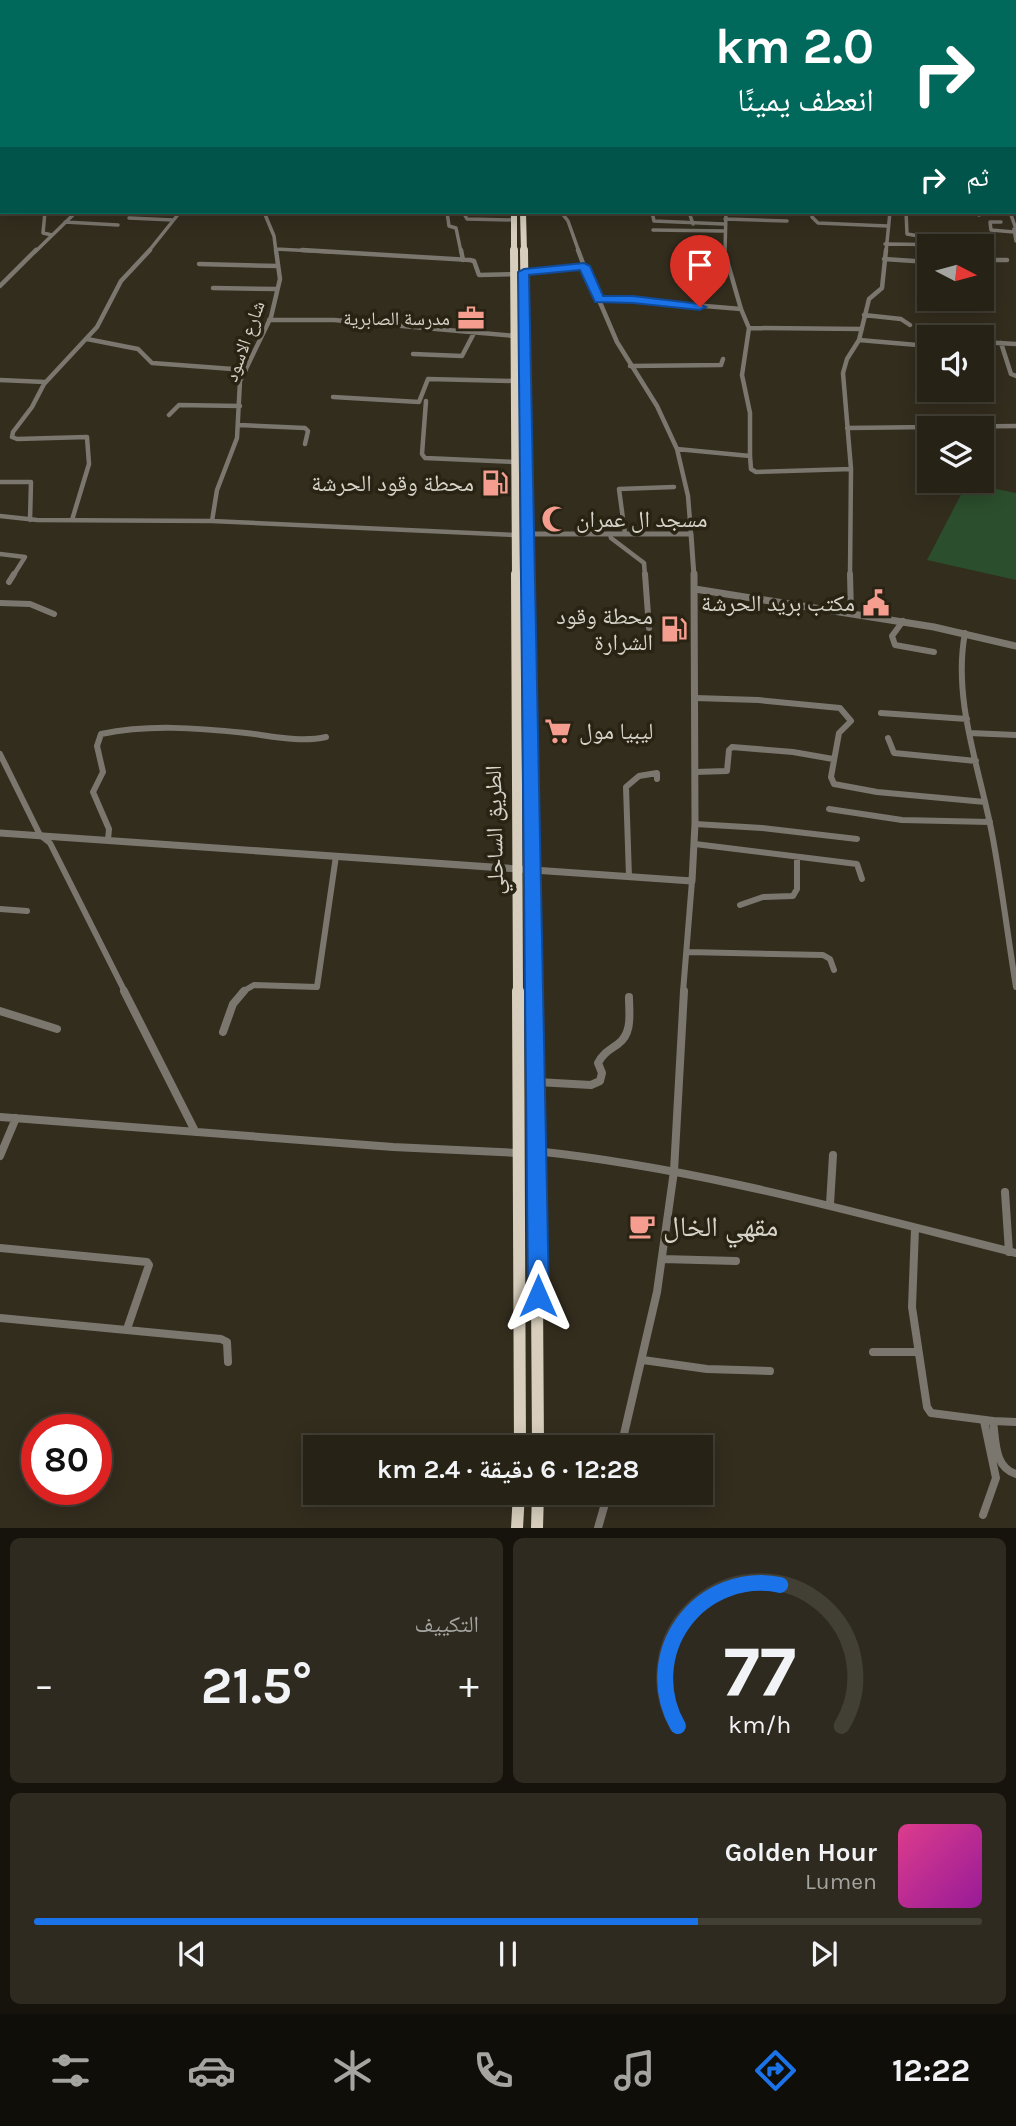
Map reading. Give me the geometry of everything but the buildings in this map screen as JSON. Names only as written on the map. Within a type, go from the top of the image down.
[{"type":"highway","name":"الطريق الساحلي","points":[[520,1435],[515,462],[520,395],[515,381],[515,336],[523,214]]},
{"type":"highway","name":"الطريق الساحلي","points":[[514,216],[520,273],[520,395],[528,534],[538,1435]]},
{"type":"highway","points":[[517,1528],[518,1505]]},
{"type":"highway","points":[[537,1528],[538,1505]]},
{"type":"street","points":[[45,214],[43,233],[52,235]]},
{"type":"street","points":[[0,286],[36,254],[74,214]]},
{"type":"street","points":[[72,520],[89,464],[87,437],[12,437],[13,432],[32,407],[45,382],[100,322],[121,281],[165,234],[178,214]]},
{"type":"street","name":"شارع الاسود","points":[[212,521],[217,490],[235,445],[239,425],[240,381],[269,320],[280,279],[272,229],[265,214]]},
{"type":"street","points":[[447,214],[449,226],[456,228],[463,260]]},
{"type":"street","points":[[464,214],[467,219],[514,216]]},
{"type":"street","points":[[563,214],[568,221],[584,266],[630,366],[657,406],[677,449],[686,487],[695,589],[695,844],[679,1049],[674,1171],[662,1259],[643,1360],[624,1435]]},
{"type":"street","points":[[652,214],[654,221],[787,221]]},
{"type":"street","points":[[690,214],[693,223]]},
{"type":"street","points":[[726,214],[723,247],[749,328],[742,375],[750,413],[751,469],[756,472],[851,469]]},
{"type":"street","points":[[851,614],[851,469],[843,373],[847,359],[859,340],[869,298],[883,288],[890,214]]},
{"type":"street","points":[[905,214],[907,234],[917,236]]},
{"type":"street","points":[[1012,215],[1016,242]]},
{"type":"street","points":[[812,217],[818,222],[887,226]]},
{"type":"street","points":[[129,218],[173,220]]},
{"type":"street","points":[[65,222],[118,225]]},
{"type":"street","points":[[1001,222],[990,222],[991,230],[1014,229]]},
{"type":"street","points":[[653,230],[723,231]]},
{"type":"street","points":[[885,244],[917,244]]},
{"type":"street","points":[[276,249],[474,261],[479,275],[584,266]]},
{"type":"street","points":[[884,259],[917,261]]},
{"type":"street","points":[[994,260],[1007,260]]},
{"type":"street","points":[[199,264],[278,266]]},
{"type":"street","points":[[213,288],[277,289]]},
{"type":"street","points":[[599,300],[633,300],[741,309]]},
{"type":"street","points":[[864,315],[901,319],[910,325]]},
{"type":"street","points":[[269,320],[334,320],[515,336]]},
{"type":"street","points":[[749,328],[862,329]]},
{"type":"street","points":[[413,354],[462,356],[474,333]]},
{"type":"street","points":[[87,339],[138,349],[149,362],[157,364],[246,370]]},
{"type":"street","points":[[859,340],[917,345]]},
{"type":"street","points":[[994,343],[1016,344]]},
{"type":"street","points":[[1001,343],[1011,374],[1016,376]]},
{"type":"street","points":[[630,366],[720,366],[723,365],[723,359]]},
{"type":"street","points":[[333,397],[419,402],[428,379],[515,381]]},
{"type":"street","points":[[0,380],[45,382]]},
{"type":"street","points":[[426,401],[422,454],[425,458],[515,462]]},
{"type":"street","points":[[169,415],[179,405],[240,405]]},
{"type":"street","points":[[239,425],[304,428],[308,430],[305,444]]},
{"type":"street","points":[[848,428],[1016,426]]},
{"type":"street","points":[[677,449],[750,456]]},
{"type":"street","points":[[0,482],[31,482],[30,520]]},
{"type":"street","points":[[625,534],[618,489],[674,487]]},
{"type":"street","points":[[0,516],[30,520],[212,521],[516,535]]},
{"type":"street","points":[[528,534],[691,534]]},
{"type":"street","points":[[610,534],[611,538],[643,563],[647,570],[649,628]]},
{"type":"street","points":[[0,554],[26,558],[9,582]]},
{"type":"street","points":[[695,589],[903,621],[1016,646]]},
{"type":"street","points":[[0,603],[30,604],[54,614]]},
{"type":"street","points":[[903,621],[892,636],[895,645],[934,652]]},
{"type":"street","points":[[965,633],[961,654],[969,733],[990,822],[1006,925],[1013,952],[1016,987]]},
{"type":"street","points":[[695,698],[758,700],[840,708],[849,715],[851,721],[839,732],[831,781],[839,786],[985,802]]},
{"type":"street","points":[[881,713],[967,719]]},
{"type":"street","points":[[108,840],[109,829],[93,792],[103,772],[97,746],[101,734],[129,728],[165,727],[263,736],[318,739],[326,737]]},
{"type":"street","points":[[969,733],[1016,735]]},
{"type":"street","points":[[888,738],[894,753],[976,761]]},
{"type":"street","points":[[695,772],[727,771],[729,750],[732,747],[793,752],[833,759]]},
{"type":"street","points":[[0,754],[40,835],[50,843],[195,1131]]},
{"type":"street","points":[[629,877],[626,787],[629,781],[641,775],[656,773],[657,779]]},
{"type":"street","points":[[829,809],[902,820],[990,822]]},
{"type":"street","points":[[695,824],[762,828],[857,839]]},
{"type":"street","points":[[0,832],[692,881]]},
{"type":"street","points":[[695,844],[857,864],[862,879]]},
{"type":"street","points":[[223,1032],[230,1007],[246,989],[254,985],[317,987],[336,856]]},
{"type":"street","points":[[740,905],[762,897],[793,896],[797,889],[797,857]]},
{"type":"street","points":[[0,909],[27,911]]},
{"type":"street","points":[[1006,925],[1016,926]]},
{"type":"street","points":[[688,952],[822,955],[830,959],[834,970]]},
{"type":"street","points":[[535,1082],[592,1085],[600,1081],[602,1073],[598,1063],[601,1056],[622,1041],[627,1031],[629,997]]},
{"type":"street","points":[[0,1011],[57,1030]]},
{"type":"street","points":[[0,1116],[393,1147],[519,1153]]},
{"type":"street","points":[[0,1156],[16,1118]]},
{"type":"street","points":[[536,1150],[674,1171],[830,1205],[1012,1253],[1005,1192]]},
{"type":"street","points":[[830,1205],[833,1155]]},
{"type":"street","points":[[915,1229],[912,1307],[927,1407],[931,1413],[1016,1422]]},
{"type":"street","points":[[0,1248],[147,1262],[127,1329]]},
{"type":"street","points":[[662,1259],[736,1261]]},
{"type":"street","points":[[0,1318],[225,1340],[229,1351],[228,1362]]},
{"type":"street","points":[[873,1352],[917,1352]]},
{"type":"street","points":[[643,1360],[707,1369],[769,1371]]},
{"type":"street","points":[[989,1421],[1000,1465],[1006,1471],[1016,1474]]},
{"type":"street","points":[[983,1515],[996,1478],[989,1421]]},
{"type":"street","points":[[598,1528],[605,1505]]},
{"type":"green space","points":[[994,489],[1016,493],[1016,580],[927,560],[962,493],[994,493]]},
{"type":"place","name":"مدرسة الصابرية","points":[[471,318]]},
{"type":"place","name":"محطة وقود الحرشة","points":[[495,483]]},
{"type":"place","name":"مسجد ال عمران","points":[[555,519]]},
{"type":"place","name":"مكتب بريد الحرشة","points":[[876,603]]},
{"type":"place","name":"محطة وقود الشرارة","points":[[674,629]]},
{"type":"place","name":"ليبيا مول","points":[[558,731]]},
{"type":"place","name":"مقهي الخال","points":[[642,1226]]},
{"type":"route","points":[[538,1296],[524,272],[584,266],[599,300],[633,300],[700,307]]}]
